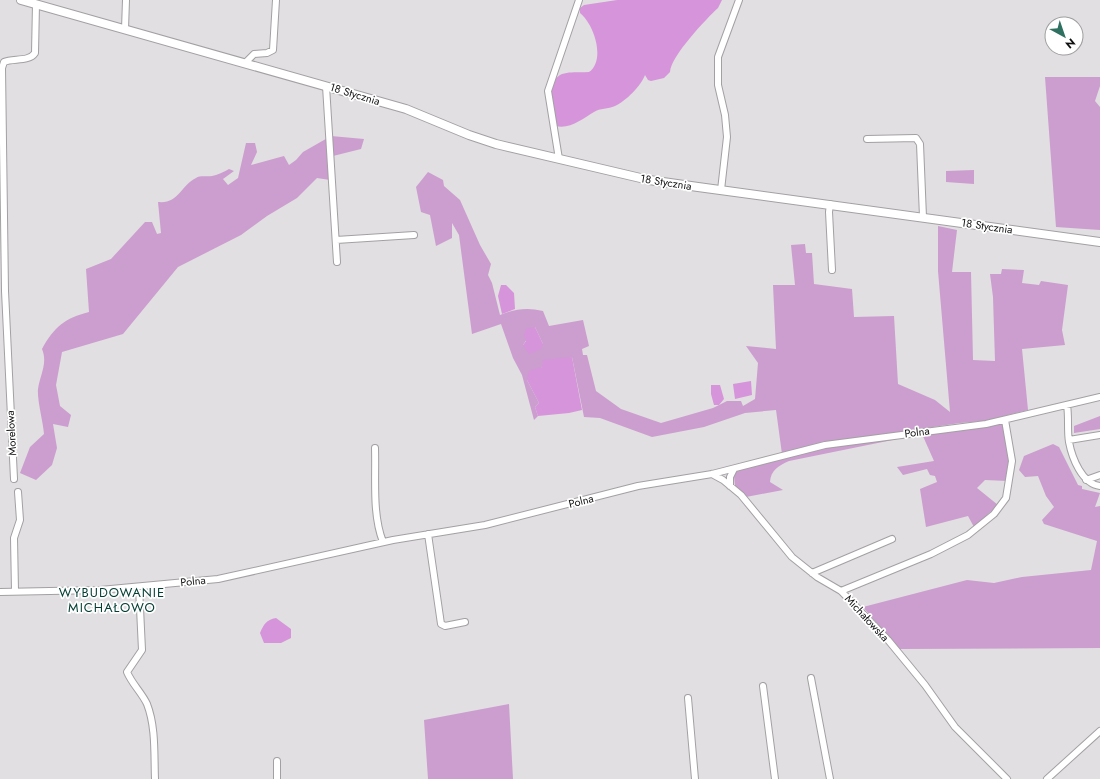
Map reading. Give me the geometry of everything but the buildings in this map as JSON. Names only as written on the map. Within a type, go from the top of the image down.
[{"type":"street","name":"18 Stycznia","points":[[21,0],[406,109],[490,142],[649,180],[1100,242]]},
{"type":"street","points":[[125,29],[126,0]]},
{"type":"street","points":[[245,63],[254,54],[267,53],[273,50],[276,0]]},
{"type":"street","points":[[559,159],[548,91],[579,0]]},
{"type":"street","points":[[721,190],[727,137],[725,115],[718,85],[718,57],[739,0]]},
{"type":"street","name":"Morelowa","points":[[14,479],[5,291],[2,68],[4,62],[10,59],[28,58],[32,57],[35,53],[36,4]]},
{"type":"street","points":[[326,86],[337,262]]},
{"type":"street","points":[[868,139],[916,138],[920,144],[923,217]]},
{"type":"street","points":[[830,204],[829,212],[832,270]]},
{"type":"street","points":[[336,240],[414,235]]},
{"type":"street","name":"Polna","points":[[0,592],[77,591],[139,587],[218,579],[383,542],[485,525],[638,486],[712,474],[826,445],[1006,420],[1100,397]]},
{"type":"street","points":[[1067,405],[1069,415],[1069,440],[1072,452],[1086,480],[1094,485],[1100,486],[1097,476],[1086,480]]},
{"type":"street","points":[[841,591],[931,554],[968,535],[994,514],[1006,498],[1012,461],[1006,420]]},
{"type":"street","points":[[1069,440],[1100,435]]},
{"type":"street","points":[[375,448],[376,514],[378,530],[383,542]]},
{"type":"street","points":[[730,486],[730,477],[734,469]]},
{"type":"street","name":"Michałowska","points":[[712,474],[723,480],[741,495],[792,557],[812,573],[841,591],[891,644],[925,686],[955,727],[1007,779]]},
{"type":"street","points":[[15,591],[14,538],[20,520],[18,492]]},
{"type":"street","points":[[428,534],[441,624],[445,626],[465,622]]},
{"type":"street","points":[[812,573],[892,539]]},
{"type":"street","points":[[139,587],[142,650],[127,672],[144,698],[150,712],[155,779]]},
{"type":"street","points":[[810,678],[830,779]]},
{"type":"street","points":[[763,686],[775,779]]},
{"type":"street","points":[[688,698],[695,779]]},
{"type":"street","points":[[1047,779],[1100,731]]},
{"type":"street","points":[[277,761],[277,779]]},
{"type":"shaded area","points":[[617,0],[722,0],[718,8],[682,48],[672,65],[670,72],[664,78],[651,81],[648,80],[645,75],[637,88],[619,104],[596,111],[571,125],[561,127],[556,126],[552,107],[552,92],[555,79],[560,75],[567,73],[589,72],[597,59],[596,42],[593,33],[590,25],[580,13],[580,8],[584,5]]},
{"type":"shaded area","points":[[1045,77],[1100,77],[1100,86],[1095,101],[1100,107],[1100,230],[1056,227]]},
{"type":"shaded area","points":[[331,136],[364,139],[361,149],[329,157],[330,180],[317,178],[297,198],[267,216],[241,235],[178,267],[123,334],[62,352],[56,385],[60,406],[71,415],[68,427],[53,424],[57,448],[52,465],[36,480],[20,473],[30,447],[44,434],[38,394],[44,364],[44,354],[42,349],[46,341],[61,324],[73,317],[89,312],[86,269],[111,259],[145,222],[152,222],[157,234],[161,233],[158,202],[171,200],[179,194],[186,185],[196,178],[214,176],[229,169],[234,171],[223,179],[228,185],[238,178],[246,143],[255,143],[257,152],[251,165],[284,156],[289,165],[303,152]]},
{"type":"shaded area","points":[[974,170],[974,184],[946,182],[946,171]]},
{"type":"shaded area","points":[[428,172],[443,180],[444,186],[460,200],[480,245],[491,264],[488,275],[492,283],[500,315],[521,309],[543,311],[549,326],[583,320],[589,346],[582,349],[583,355],[587,355],[596,391],[621,409],[661,423],[713,408],[727,401],[741,401],[743,406],[755,399],[758,363],[746,346],[776,349],[773,285],[795,285],[791,245],[805,244],[806,253],[812,253],[814,284],[852,289],[854,317],[894,316],[898,384],[935,400],[950,412],[938,271],[938,226],[957,230],[952,272],[971,272],[973,360],[995,361],[993,297],[990,274],[1001,274],[1002,269],[1024,270],[1022,283],[1039,285],[1041,281],[1068,285],[1062,330],[1065,345],[1022,349],[1028,410],[984,421],[960,423],[825,443],[782,454],[776,410],[745,413],[704,427],[652,437],[600,418],[584,417],[572,357],[542,367],[527,380],[539,403],[535,407],[538,416],[534,420],[522,375],[513,358],[501,324],[472,334],[459,235],[452,223],[452,238],[436,246],[430,215],[421,212],[416,187]],"holes":[[[535,327],[543,344],[523,345]]]},
{"type":"shaded area","points":[[501,285],[506,285],[514,293],[515,309],[502,314],[498,296]]},
{"type":"shaded area","points":[[535,327],[543,344],[541,349],[529,354],[523,345],[526,341],[524,335],[526,329]]},
{"type":"shaded area","points":[[572,357],[582,410],[569,413],[538,416],[535,407],[539,403],[527,380],[529,371],[542,367],[543,360]]},
{"type":"shaded area","points":[[751,381],[752,395],[735,399],[733,384]]},
{"type":"shaded area","points":[[711,385],[720,385],[724,399],[719,405],[714,405],[711,394]]},
{"type":"shaded area","points":[[1100,416],[1100,429],[1074,433],[1074,426]]},
{"type":"shaded area","points":[[1005,423],[1011,462],[1008,481],[985,480],[977,488],[998,505],[974,527],[968,516],[926,527],[920,489],[937,482],[935,476],[930,475],[927,469],[903,475],[897,467],[934,461],[922,434],[789,461],[774,471],[770,482],[783,490],[746,497],[735,486],[734,476],[737,470],[826,448],[961,428],[987,427]]},
{"type":"shaded area","points":[[1053,444],[1059,447],[1078,485],[1082,486],[1082,489],[1100,493],[1095,507],[1100,506],[1100,648],[899,649],[863,607],[967,580],[994,583],[1022,577],[1091,570],[1097,541],[1044,524],[1042,520],[1054,507],[1046,496],[1038,476],[1025,477],[1019,470],[1024,456]]},
{"type":"shaded area","points":[[276,618],[291,629],[291,638],[281,643],[264,643],[260,633],[261,630],[268,621]]},
{"type":"shaded area","points":[[509,704],[513,779],[428,779],[424,720]]},
{"type":"district","name":"WYBUDOWANIE MICHAŁOWO","points":[[112,600]]}]
